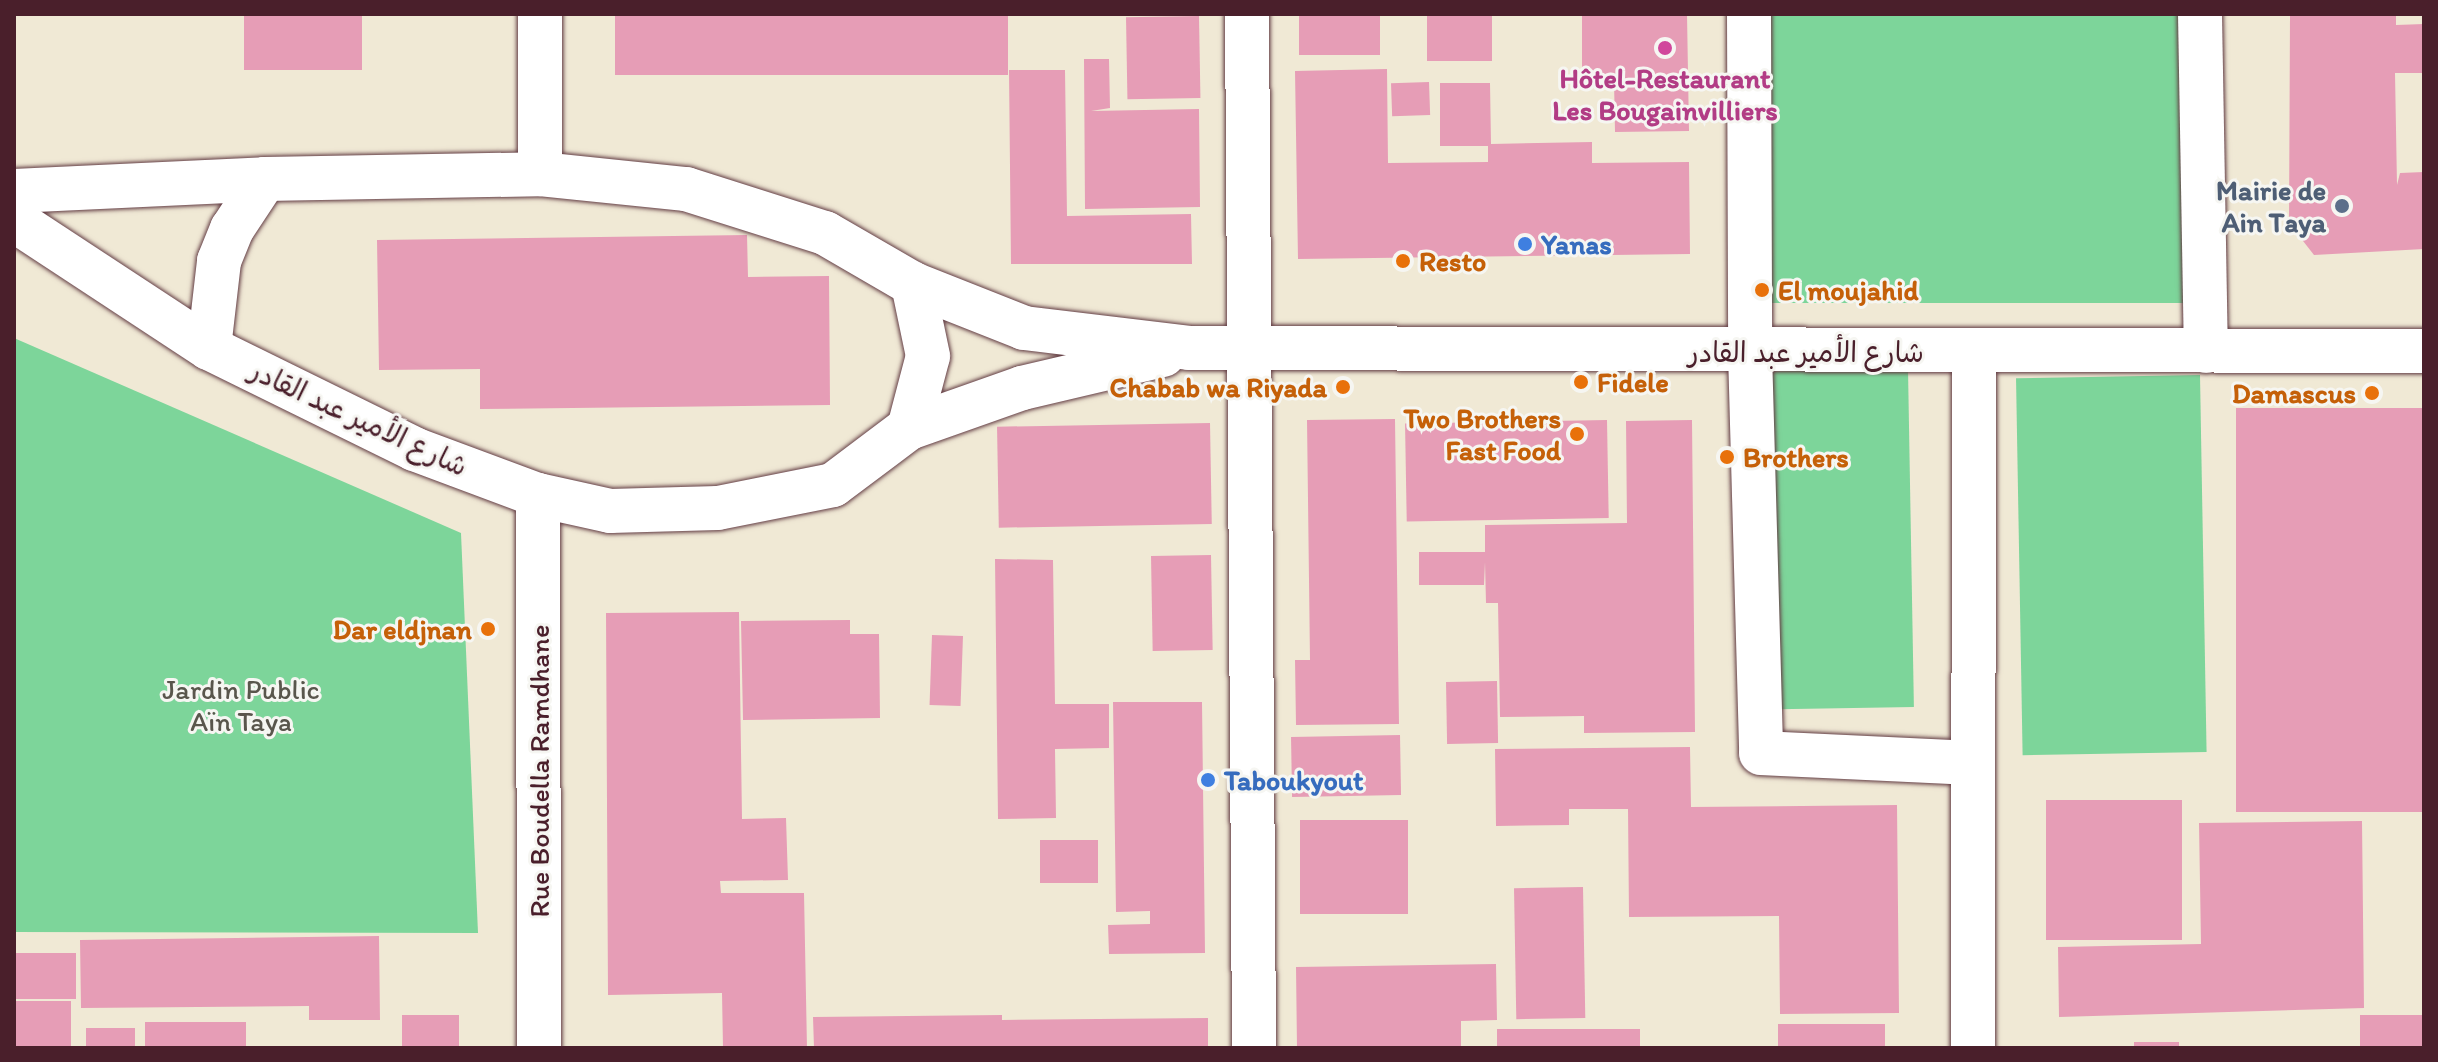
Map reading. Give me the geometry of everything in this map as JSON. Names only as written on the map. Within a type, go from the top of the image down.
[{"type":"main road","points":[[540,14],[540,174]]},
{"type":"main road","points":[[1247,14],[1254,1048]]},
{"type":"main road","points":[[1749,14],[1750,352],[1761,753],[1972,763]]},
{"type":"main road","points":[[2200,14],[2206,351]]},
{"type":"main road","name":"شارع الأمير عبد القادر","points":[[14,191],[265,179],[540,174],[686,189],[825,233],[913,284],[1024,328],[1189,348],[1750,352],[2424,351]]},
{"type":"main road","points":[[209,348],[219,261],[232,229],[265,179]]},
{"type":"main road","name":"شارع الأمير عبد القادر","points":[[14,220],[209,348],[414,449],[538,495],[610,511],[718,508],[833,485],[909,428],[1022,388],[1189,348]]},
{"type":"main road","points":[[909,428],[928,356],[913,284]]},
{"type":"main road","points":[[1973,1048],[1974,351]]},
{"type":"main road","name":"Rue Boudella Ramdhane","points":[[538,495],[539,1048]]},
{"type":"green space","points":[[1769,14],[2184,14],[2184,303],[1769,303]]},
{"type":"green space","name":"Jardin Public Aïn Taya","points":[[14,338],[461,533],[478,933],[14,932]]},
{"type":"green space","points":[[1908,369],[1914,707],[1772,709],[1766,371]]},
{"type":"green space","points":[[2200,375],[2207,752],[2023,755],[2016,378]]},
{"type":"building","points":[[244,14],[362,14],[362,70],[244,70]]},
{"type":"building","points":[[615,14],[1008,14],[1008,75],[615,75]]},
{"type":"building","points":[[1299,14],[1380,14],[1380,55],[1299,55]]},
{"type":"building","points":[[1427,14],[1492,14],[1492,61],[1427,61]]},
{"type":"building","points":[[1582,14],[1687,14],[1689,131],[1615,132],[1614,80],[1582,80]]},
{"type":"building","points":[[2290,14],[2396,14],[2396,25],[2424,24],[2424,73],[2395,73],[2397,185],[2400,173],[2424,172],[2424,249],[2314,255],[2289,223]]},
{"type":"building","points":[[1199,16],[1200,98],[1127,99],[1126,17]]},
{"type":"building","points":[[1084,59],[1109,59],[1110,108],[1091,111],[1199,109],[1200,207],[1085,209]]},
{"type":"building","points":[[1387,69],[1388,163],[1488,162],[1488,146],[1440,146],[1440,83],[1490,83],[1491,144],[1592,142],[1592,163],[1689,162],[1690,254],[1298,259],[1295,71]]},
{"type":"building","points":[[1009,70],[1065,70],[1067,216],[1191,214],[1192,264],[1011,264]]},
{"type":"building","points":[[1429,82],[1430,115],[1392,116],[1391,83]]},
{"type":"building","points":[[747,235],[748,277],[829,276],[830,405],[480,409],[480,369],[379,370],[377,240]]},
{"type":"building","points":[[2236,408],[2424,408],[2424,812],[2236,812]]},
{"type":"building","points":[[1395,419],[1399,724],[1296,725],[1295,660],[1310,660],[1307,420]]},
{"type":"building","points":[[1607,420],[1609,518],[1407,522],[1405,424]]},
{"type":"building","points":[[1692,420],[1695,732],[1584,733],[1584,716],[1500,717],[1498,603],[1486,603],[1485,562],[1484,585],[1419,585],[1419,552],[1485,552],[1485,525],[1627,523],[1626,421]]},
{"type":"building","points":[[1210,423],[1212,524],[999,528],[997,427]]},
{"type":"building","points":[[1211,555],[1213,650],[1153,651],[1151,556]]},
{"type":"building","points":[[995,559],[1053,560],[1055,704],[1109,704],[1109,748],[1055,749],[1056,818],[998,819]]},
{"type":"building","points":[[739,612],[742,819],[786,818],[788,880],[720,881],[721,893],[804,893],[807,1048],[723,1048],[722,993],[608,995],[606,613]]},
{"type":"building","points":[[850,620],[850,634],[879,634],[880,718],[743,720],[741,621]]},
{"type":"building","points":[[932,635],[963,636],[961,706],[930,705]]},
{"type":"building","points":[[1497,681],[1498,743],[1447,744],[1446,682]]},
{"type":"building","points":[[1113,702],[1202,702],[1205,953],[1109,954],[1108,925],[1150,924],[1150,911],[1116,912]]},
{"type":"building","points":[[1400,735],[1401,795],[1292,797],[1291,737]]},
{"type":"building","points":[[1690,747],[1691,807],[1897,805],[1899,1013],[1780,1014],[1779,916],[1629,917],[1628,809],[1569,809],[1569,825],[1496,826],[1495,749]]},
{"type":"building","points":[[2046,800],[2182,800],[2182,940],[2046,940]]},
{"type":"building","points":[[1300,820],[1408,820],[1408,914],[1300,914]]},
{"type":"building","points":[[2362,821],[2364,1008],[2059,1017],[2058,947],[2201,944],[2199,823]]},
{"type":"building","points":[[1040,840],[1098,840],[1098,883],[1040,883]]},
{"type":"building","points":[[1583,887],[1585,1018],[1516,1019],[1514,888]]},
{"type":"building","points":[[379,936],[380,1020],[309,1020],[309,1006],[81,1008],[80,940]]},
{"type":"building","points":[[14,953],[76,953],[76,999],[14,999]]},
{"type":"building","points":[[1496,964],[1497,1020],[1461,1021],[1461,1048],[1297,1048],[1296,967]]},
{"type":"building","points":[[14,1001],[71,1001],[71,1048],[14,1048]]},
{"type":"building","points":[[402,1015],[459,1015],[459,1048],[402,1048]]},
{"type":"building","points":[[1002,1015],[1002,1020],[1208,1018],[1208,1048],[814,1048],[813,1017]]},
{"type":"building","points":[[2360,1015],[2424,1015],[2424,1048],[2360,1048]]},
{"type":"building","points":[[145,1022],[246,1022],[246,1048],[145,1048]]},
{"type":"building","points":[[1778,1024],[1885,1024],[1885,1048],[1778,1048]]},
{"type":"building","points":[[86,1028],[135,1028],[135,1048],[86,1048]]},
{"type":"building","points":[[1497,1029],[1640,1029],[1640,1048],[1497,1048]]},
{"type":"building","points":[[2134,1042],[2179,1042],[2179,1048],[2134,1048]]},
{"type":"place","name":"Hôtel-Restaurant Les Bougainvilliers","points":[[1665,48]]},
{"type":"place","name":"Mairie de Ain Taya","points":[[2342,206]]},
{"type":"place","name":"Yanas","points":[[1525,244]]},
{"type":"place","name":"Resto","points":[[1403,261]]},
{"type":"place","name":"El moujahid","points":[[1762,290]]},
{"type":"place","name":"Fidele","points":[[1581,382]]},
{"type":"place","name":"Chabab wa Riyada","points":[[1343,387]]},
{"type":"place","name":"Damascus","points":[[2372,393]]},
{"type":"place","name":"Two Brothers Fast Food","points":[[1577,434]]},
{"type":"place","name":"Brothers","points":[[1727,457]]},
{"type":"place","name":"Dar eldjnan","points":[[488,629]]},
{"type":"place","name":"Taboukyout","points":[[1208,780]]}]
